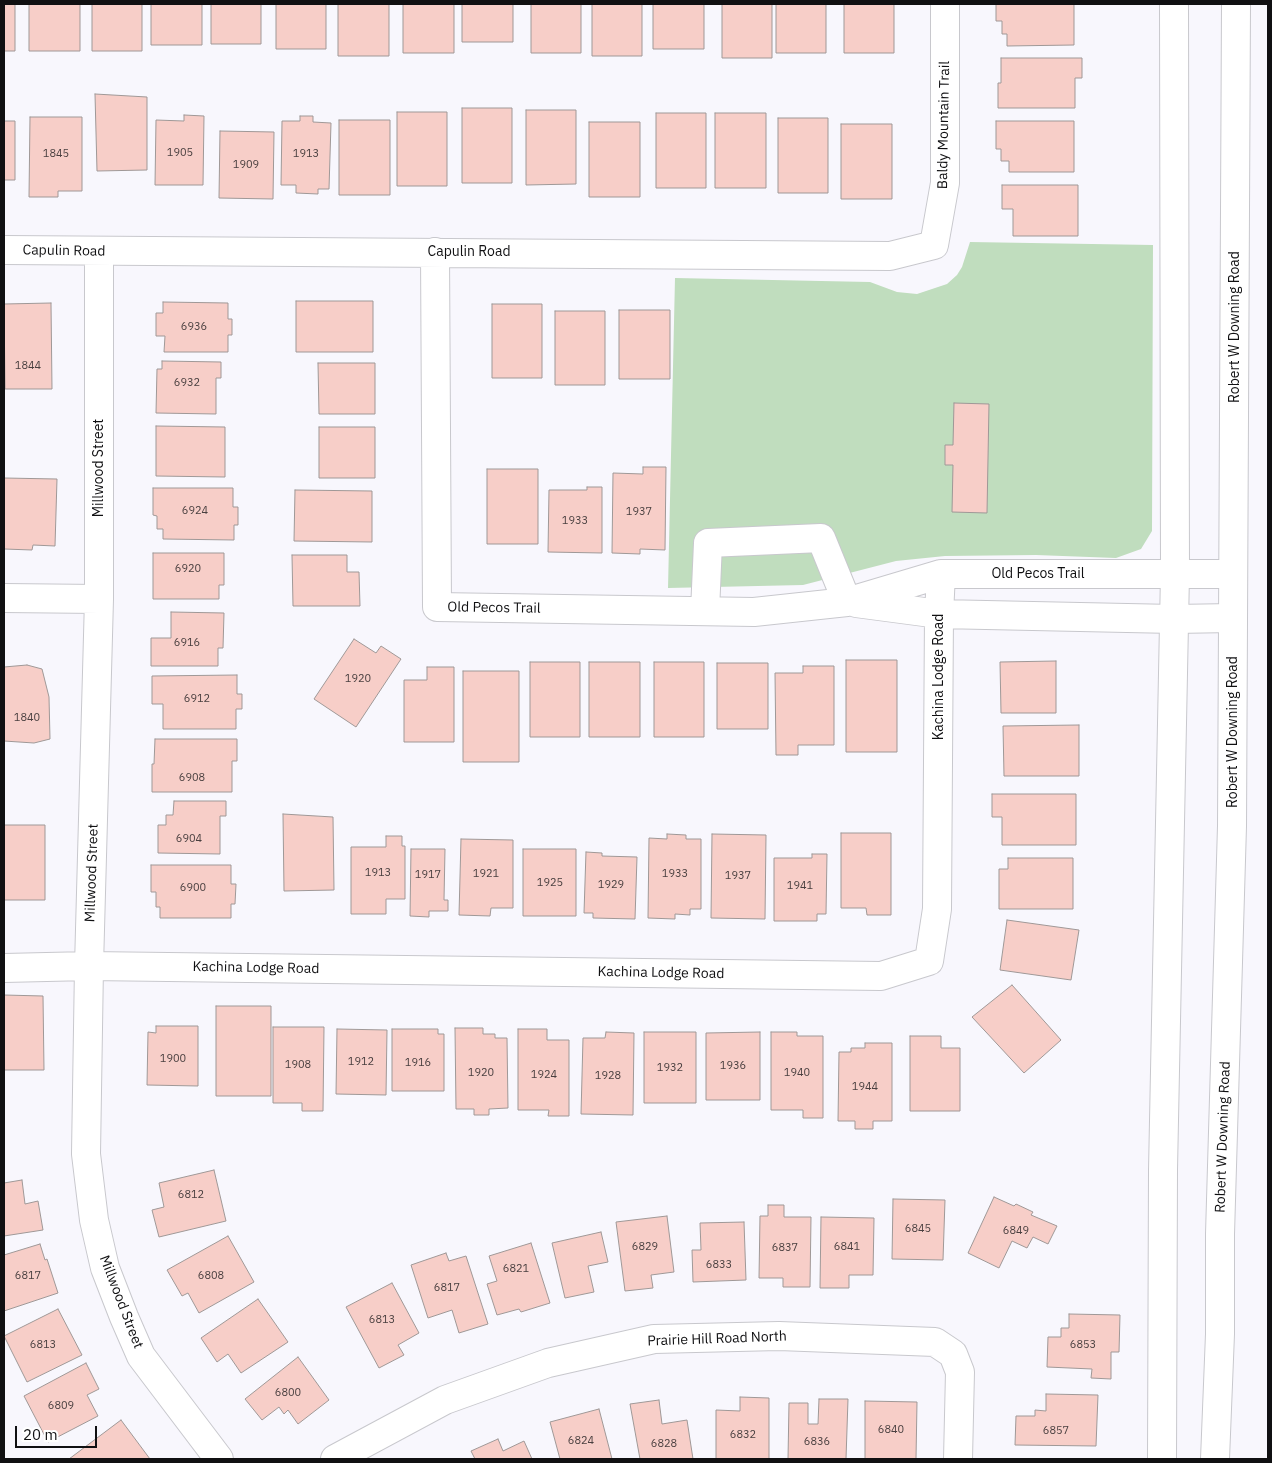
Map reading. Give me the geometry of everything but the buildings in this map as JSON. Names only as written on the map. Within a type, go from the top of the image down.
[{"type":"street","name":"Baldy Mountain Trail","points":[[934,245],[945,183],[945,4]]},
{"type":"street","points":[[1162,1459],[1163,1160],[1175,574],[1174,4]]},
{"type":"street","name":"Robert W Downing Road","points":[[1215,1459],[1232,826],[1236,4]]},
{"type":"street","name":"Capulin Road","points":[[4,250],[890,256],[934,245]]},
{"type":"street","name":"Millwood Street","points":[[99,251],[99,599],[86,1154],[94,1220],[105,1268],[141,1356],[219,1459]]},
{"type":"street","name":"Old Pecos Trail","points":[[435,252],[437,607],[754,612],[847,602],[941,574],[1233,574]]},
{"type":"street","points":[[705,611],[708,543],[822,538],[847,602]]},
{"type":"street","name":"Kachina Lodge Road","points":[[4,968],[89,966],[881,976],[929,961],[937,909],[939,614],[941,574]]},
{"type":"street","points":[[4,598],[99,599]]},
{"type":"street","name":"Old Pecos Trail","points":[[847,602],[939,614],[1174,619],[1233,618]]},
{"type":"street","name":"Prairie Hill Road North","points":[[335,1459],[445,1400],[548,1363],[654,1339],[779,1336],[935,1342],[953,1354],[960,1372],[958,1459]]},
{"type":"street","points":[[1215,1423],[1230,1459]]},
{"type":"green space","points":[[970,242],[1153,245],[1152,531],[1141,549],[1116,558],[1036,555],[945,556],[896,561],[803,585],[668,588],[675,278],[870,282],[897,292],[917,294],[947,284],[957,275],[962,267]]}]
